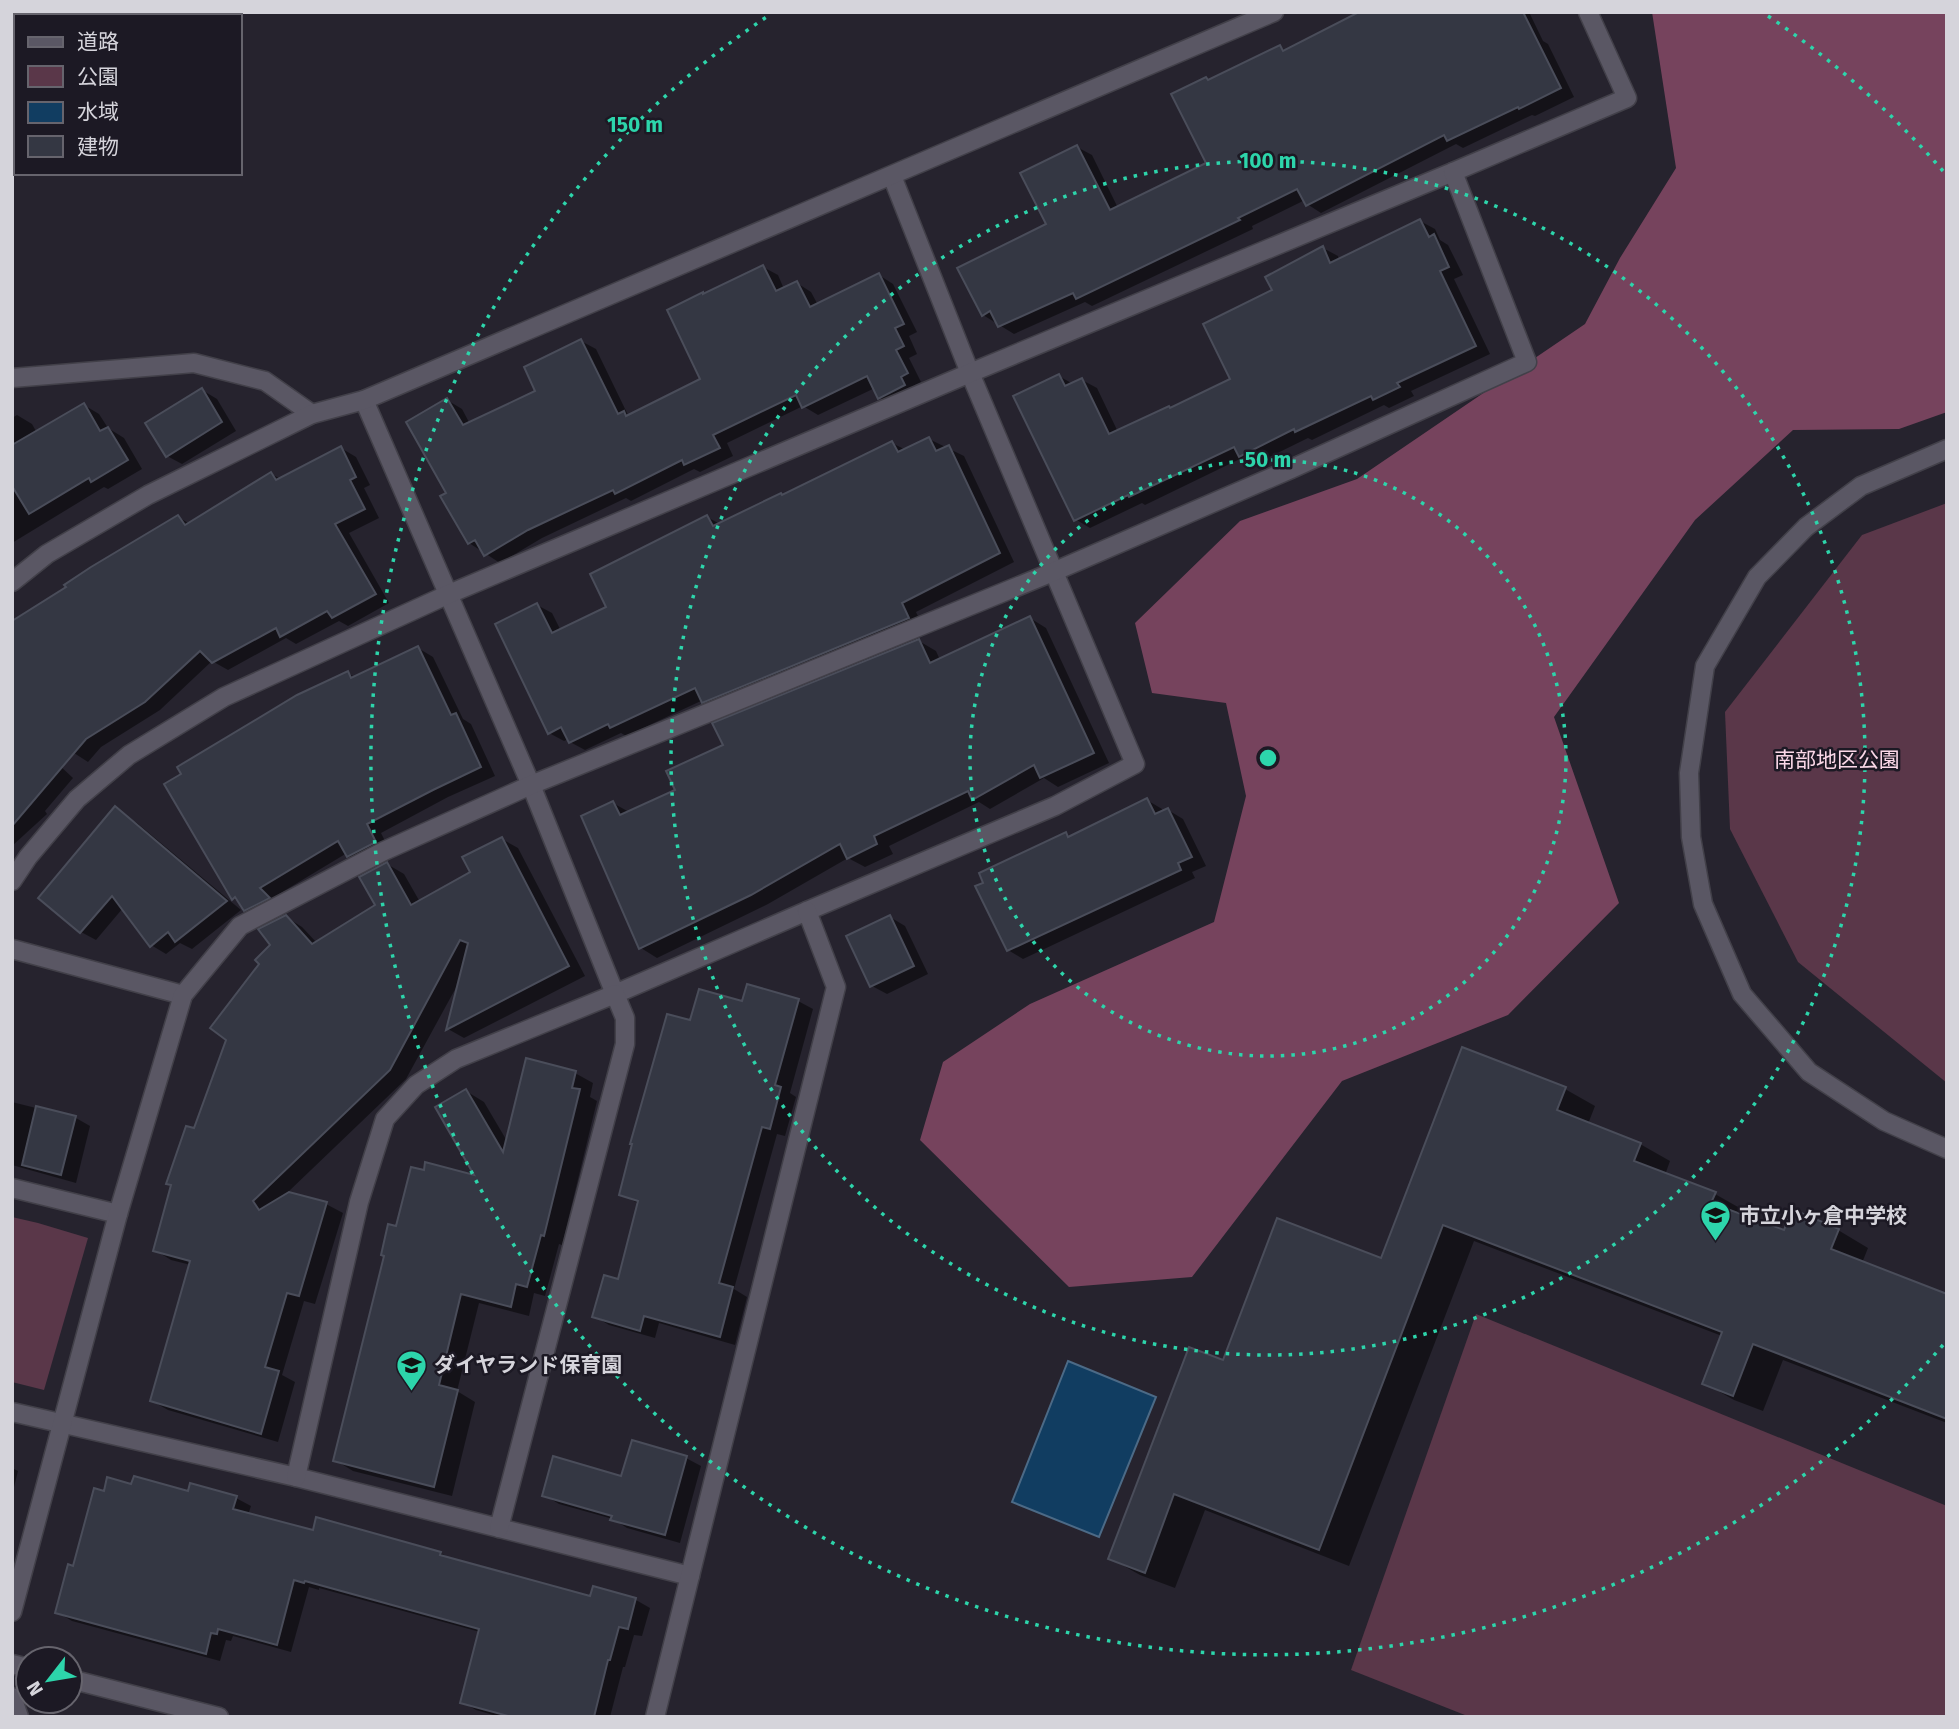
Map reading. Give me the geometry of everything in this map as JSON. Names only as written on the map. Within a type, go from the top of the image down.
[{"type":"street","points":[[12,582],[47,554],[148,495],[312,414],[364,400],[1274,12]]},
{"type":"street","points":[[12,881],[28,857],[77,799],[129,755],[224,697],[449,594],[1627,98],[1588,12]]},
{"type":"street","points":[[12,1612],[118,1214],[183,995],[240,926],[384,851],[531,785],[1053,572],[1291,469],[1527,362],[1453,172]]},
{"type":"street","points":[[296,1477],[359,1202],[385,1119],[416,1085],[456,1059],[1055,806],[1135,764],[970,373],[892,176]]},
{"type":"street","points":[[12,378],[194,363],[264,381],[312,414]]},
{"type":"street","points":[[364,400],[531,785],[625,1017],[625,1044],[499,1528]]},
{"type":"street","points":[[1947,449],[1861,486],[1806,527],[1757,577],[1705,666],[1689,773],[1691,837],[1703,904],[1742,994],[1809,1072],[1884,1121],[1947,1149]]},
{"type":"street","points":[[655,1717],[836,987],[807,911]]},
{"type":"street","points":[[12,949],[183,995]]},
{"type":"street","points":[[12,1188],[118,1214]]},
{"type":"street","points":[[12,1412],[296,1477],[690,1576]]},
{"type":"street","points":[[84,1683],[196,1714],[219,1717]]},
{"type":"street","points":[[12,1697],[19,1717]]},
{"type":"green space","name":"南部地区公園","points":[[1947,503],[1947,1083],[1798,962],[1730,829],[1725,712],[1862,535]]},
{"type":"green space","points":[[12,1217],[88,1238],[44,1390],[12,1382]]},
{"type":"green space","points":[[1476,1314],[1947,1506],[1947,1717],[1470,1717],[1351,1670]]},
{"type":"shaded area","points":[[12,12],[59,12],[14,14],[12,97]]},
{"type":"shaded area","points":[[1652,12],[1947,12],[1947,412],[1899,429],[1793,430],[1695,520],[1554,717],[1619,903],[1508,1015],[1342,1081],[1192,1277],[1069,1287],[920,1140],[943,1062],[1030,1004],[1214,922],[1246,796],[1226,703],[1152,693],[1135,623],[1240,521],[1357,479],[1585,324],[1620,258],[1676,168]]},
{"type":"water","points":[[1068,1361],[1156,1397],[1099,1537],[1012,1502]]},
{"type":"building","points":[[1359,12],[1523,12],[1561,88],[1447,141],[1444,135],[1306,206],[1297,189],[1238,218],[1240,220],[1076,299],[1073,293],[998,327],[990,311],[982,316],[957,268],[1046,224],[1020,173],[1077,145],[1110,210],[1206,163],[1171,94],[1206,77],[1208,80],[1280,45],[1283,51]]},
{"type":"building","points":[[1420,219],[1429,237],[1434,234],[1449,267],[1440,271],[1476,346],[1397,383],[1400,387],[1373,400],[1371,396],[1295,432],[1294,429],[1239,457],[1234,447],[1074,521],[1013,396],[1059,374],[1065,386],[1082,378],[1109,434],[1169,406],[1170,408],[1230,379],[1203,324],[1272,290],[1265,277],[1323,246],[1330,263]]},
{"type":"building","points":[[763,265],[776,291],[797,281],[810,307],[879,273],[904,324],[895,328],[904,346],[896,350],[908,373],[901,377],[905,385],[878,399],[867,376],[802,408],[796,395],[713,435],[720,448],[684,465],[682,460],[615,494],[613,490],[528,530],[484,556],[475,540],[468,544],[440,496],[446,493],[406,422],[447,398],[463,425],[535,391],[524,367],[581,339],[618,414],[624,411],[626,416],[700,379],[667,310]]},
{"type":"building","points":[[202,388],[222,422],[166,457],[145,423]]},
{"type":"building","points":[[84,403],[100,431],[108,427],[128,460],[91,482],[89,478],[29,514],[12,486],[12,445]]},
{"type":"building","points":[[929,437],[936,451],[949,445],[1000,553],[902,603],[909,618],[702,703],[695,688],[610,728],[608,724],[569,743],[561,727],[548,734],[495,624],[537,603],[552,633],[606,607],[590,574],[707,515],[713,526],[892,441],[898,452]]},
{"type":"building","points":[[341,446],[356,477],[350,480],[365,509],[335,524],[376,594],[332,618],[327,611],[280,637],[276,628],[212,663],[200,651],[145,702],[86,739],[12,826],[12,621],[66,587],[64,585],[91,567],[178,515],[185,525],[271,472],[276,480]]},
{"type":"building","points":[[1030,616],[1094,753],[1040,778],[1034,765],[972,800],[968,791],[874,836],[877,844],[847,859],[840,844],[751,895],[639,949],[581,816],[613,801],[620,815],[675,790],[666,771],[723,745],[712,723],[919,639],[930,663]]},
{"type":"building","points":[[418,646],[451,715],[456,713],[481,767],[367,824],[376,842],[347,857],[338,841],[260,888],[270,898],[244,911],[235,897],[232,900],[164,784],[181,774],[177,767],[297,695],[348,671],[351,678]]},
{"type":"building","points":[[1147,798],[1155,814],[1168,808],[1192,857],[1178,863],[1181,870],[1007,951],[975,886],[983,883],[979,873],[1066,832],[1068,837]]},
{"type":"building","points":[[115,806],[227,901],[175,942],[168,932],[150,947],[112,896],[80,933],[38,898]]},
{"type":"building","points":[[502,837],[569,966],[446,1030],[468,943],[460,940],[390,1070],[253,1201],[259,1210],[289,1192],[327,1202],[299,1296],[287,1293],[265,1367],[279,1371],[261,1434],[150,1401],[190,1261],[153,1251],[171,1185],[166,1184],[186,1126],[194,1128],[226,1040],[210,1028],[259,964],[255,960],[270,945],[258,929],[286,915],[312,944],[375,905],[359,877],[387,862],[411,905],[470,872],[462,857]]},
{"type":"building","points":[[890,915],[914,966],[870,987],[846,936]]},
{"type":"building","points":[[747,984],[799,999],[775,1085],[781,1087],[770,1129],[762,1127],[719,1283],[733,1287],[720,1337],[644,1316],[640,1331],[592,1317],[604,1275],[618,1279],[638,1201],[619,1195],[630,1144],[667,1014],[690,1020],[699,989],[742,1001]]},
{"type":"building","points":[[1462,1047],[1566,1087],[1557,1110],[1641,1143],[1634,1161],[1716,1192],[1711,1203],[1784,1230],[1792,1209],[1839,1229],[1831,1249],[1947,1294],[1947,1419],[1753,1344],[1733,1396],[1702,1384],[1722,1332],[1443,1225],[1319,1550],[1174,1494],[1145,1573],[1108,1559],[1189,1347],[1223,1360],[1277,1218],[1381,1258]]},
{"type":"building","points":[[526,1058],[576,1071],[572,1088],[580,1089],[544,1236],[541,1235],[527,1287],[516,1284],[511,1307],[461,1294],[439,1385],[458,1390],[434,1487],[333,1461],[384,1256],[381,1255],[388,1224],[396,1226],[411,1167],[424,1170],[425,1162],[474,1175],[435,1107],[466,1089],[503,1152]]},
{"type":"building","points":[[36,1106],[76,1116],[61,1175],[22,1165]]},
{"type":"building","points":[[632,1440],[687,1456],[665,1535],[610,1520],[612,1516],[542,1496],[553,1456],[621,1476]]},
{"type":"building","points":[[134,1476],[188,1491],[190,1483],[237,1496],[233,1509],[313,1530],[316,1517],[441,1552],[440,1555],[590,1596],[593,1586],[636,1598],[628,1629],[619,1627],[594,1717],[512,1717],[460,1703],[479,1629],[305,1581],[294,1580],[277,1645],[218,1629],[217,1634],[211,1633],[206,1654],[55,1613],[68,1564],[73,1566],[94,1488],[104,1491],[107,1477],[131,1484]]},
{"type":"place","name":"市立小ヶ倉中学校","points":[[1716,1243]]},
{"type":"place","name":"ダイヤランド保育園","points":[[411,1392]]}]
